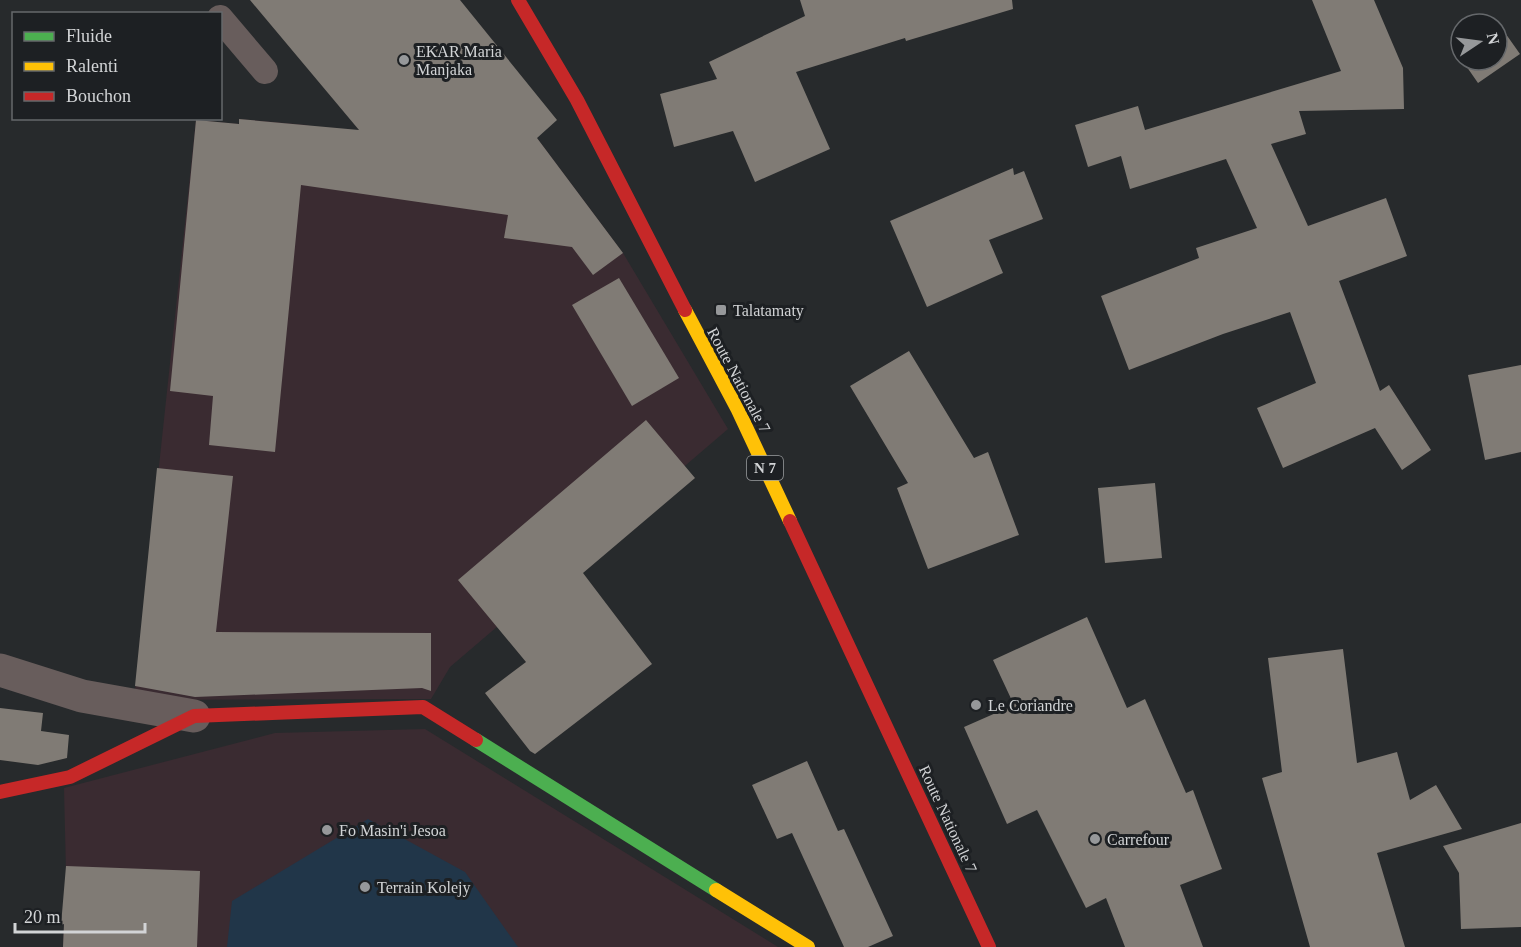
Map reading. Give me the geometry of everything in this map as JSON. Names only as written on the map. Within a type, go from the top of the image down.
[{"type":"main road","name":"Route Nationale 7","points":[[518,0],[550,49],[699,340],[738,410],[990,947]]},
{"type":"main road","points":[[0,792],[70,777],[194,716],[423,708],[808,947]]},
{"type":"street","points":[[0,669],[82,696],[194,716]]},
{"type":"lane","points":[[206,0],[215,12]]},
{"type":"lane","points":[[222,20],[265,71]]},
{"type":"shaded area","points":[[239,119],[307,125],[334,134],[537,138],[623,253],[728,429],[450,667],[431,699],[134,700],[196,120],[239,124]]},
{"type":"shaded area","name":"Fo Masin'i Jesoa","points":[[425,729],[778,947],[63,947],[66,873],[64,788],[275,733]]},
{"type":"shaded area","name":"Terrain Kolejy","points":[[368,819],[465,872],[518,947],[227,947],[232,901]]},
{"type":"building","points":[[250,0],[460,0],[557,120],[537,138],[623,253],[593,275],[572,247],[504,238],[508,215],[301,185],[275,452],[209,445],[213,396],[170,391],[196,120],[239,124],[239,119],[359,130]]},
{"type":"building","points":[[800,0],[1012,0],[1013,9],[906,41],[905,38],[796,72],[830,149],[755,182],[733,131],[674,147],[660,94],[717,79],[709,62],[805,16]]},
{"type":"building","points":[[1312,0],[1374,0],[1403,68],[1404,109],[1299,111],[1306,134],[1271,144],[1308,226],[1386,198],[1407,256],[1339,281],[1380,391],[1389,385],[1431,450],[1402,470],[1375,428],[1283,468],[1257,408],[1316,383],[1290,312],[1223,334],[1129,370],[1101,296],[1199,258],[1196,248],[1257,228],[1226,159],[1130,189],[1121,156],[1088,167],[1075,125],[1138,106],[1145,130],[1341,71]]},
{"type":"building","points":[[1509,38],[1520,54],[1509,62]]},
{"type":"building","points":[[1470,72],[1494,72],[1478,83]]},
{"type":"building","points":[[1013,168],[1014,175],[1024,171],[1043,219],[989,240],[1003,273],[927,307],[890,221]]},
{"type":"building","points":[[619,278],[679,378],[632,406],[572,305]]},
{"type":"building","points":[[909,351],[974,458],[988,452],[1019,535],[928,569],[897,488],[908,483],[850,386]]},
{"type":"building","points":[[1521,365],[1521,452],[1485,460],[1468,375]]},
{"type":"building","points":[[646,420],[695,478],[583,573],[652,664],[535,754],[530,751],[485,693],[526,662],[458,580]]},
{"type":"building","points":[[157,468],[233,476],[216,632],[431,633],[431,691],[422,688],[195,697],[135,686]]},
{"type":"building","points":[[1155,483],[1162,558],[1105,563],[1098,488]]},
{"type":"building","points":[[1087,617],[1127,708],[1145,699],[1186,793],[1193,790],[1222,869],[1180,885],[1203,947],[1125,947],[1106,898],[1086,908],[1037,810],[1007,824],[964,727],[1014,705],[993,660]]},
{"type":"building","points":[[1343,649],[1357,763],[1397,752],[1410,800],[1436,785],[1462,829],[1377,853],[1405,947],[1310,947],[1262,778],[1282,772],[1268,658]]},
{"type":"building","points":[[0,708],[43,713],[41,731],[69,735],[67,758],[38,765],[0,760]]},
{"type":"building","points":[[807,761],[838,831],[844,829],[893,936],[868,947],[844,947],[792,833],[777,839],[752,785]]},
{"type":"building","points":[[1521,823],[1521,927],[1461,929],[1459,873],[1443,846]]},
{"type":"building","points":[[66,866],[200,871],[197,947],[63,947],[64,924],[61,925]]},
{"type":"traffic: fast","points":[[476,740],[716,890]]},
{"type":"traffic: slow","points":[[685,310],[738,410],[790,521]]},
{"type":"traffic: slow","points":[[716,890],[808,947]]},
{"type":"traffic: jam","points":[[518,0],[577,100],[685,310]]},
{"type":"traffic: jam","points":[[790,521],[989,947]]},
{"type":"traffic: jam","points":[[0,792],[70,777],[194,716],[423,707],[476,740]]},
{"type":"place","name":"EKAR Maria Manjaka","points":[[404,60]]},
{"type":"place","name":"Talatamaty","points":[[721,310]]},
{"type":"place","name":"Le Coriandre","points":[[976,705]]},
{"type":"place","name":"Fo Masin'i Jesoa","points":[[327,830]]},
{"type":"place","name":"Carrefour","points":[[1095,839]]},
{"type":"place","name":"Terrain Kolejy","points":[[365,887]]}]
